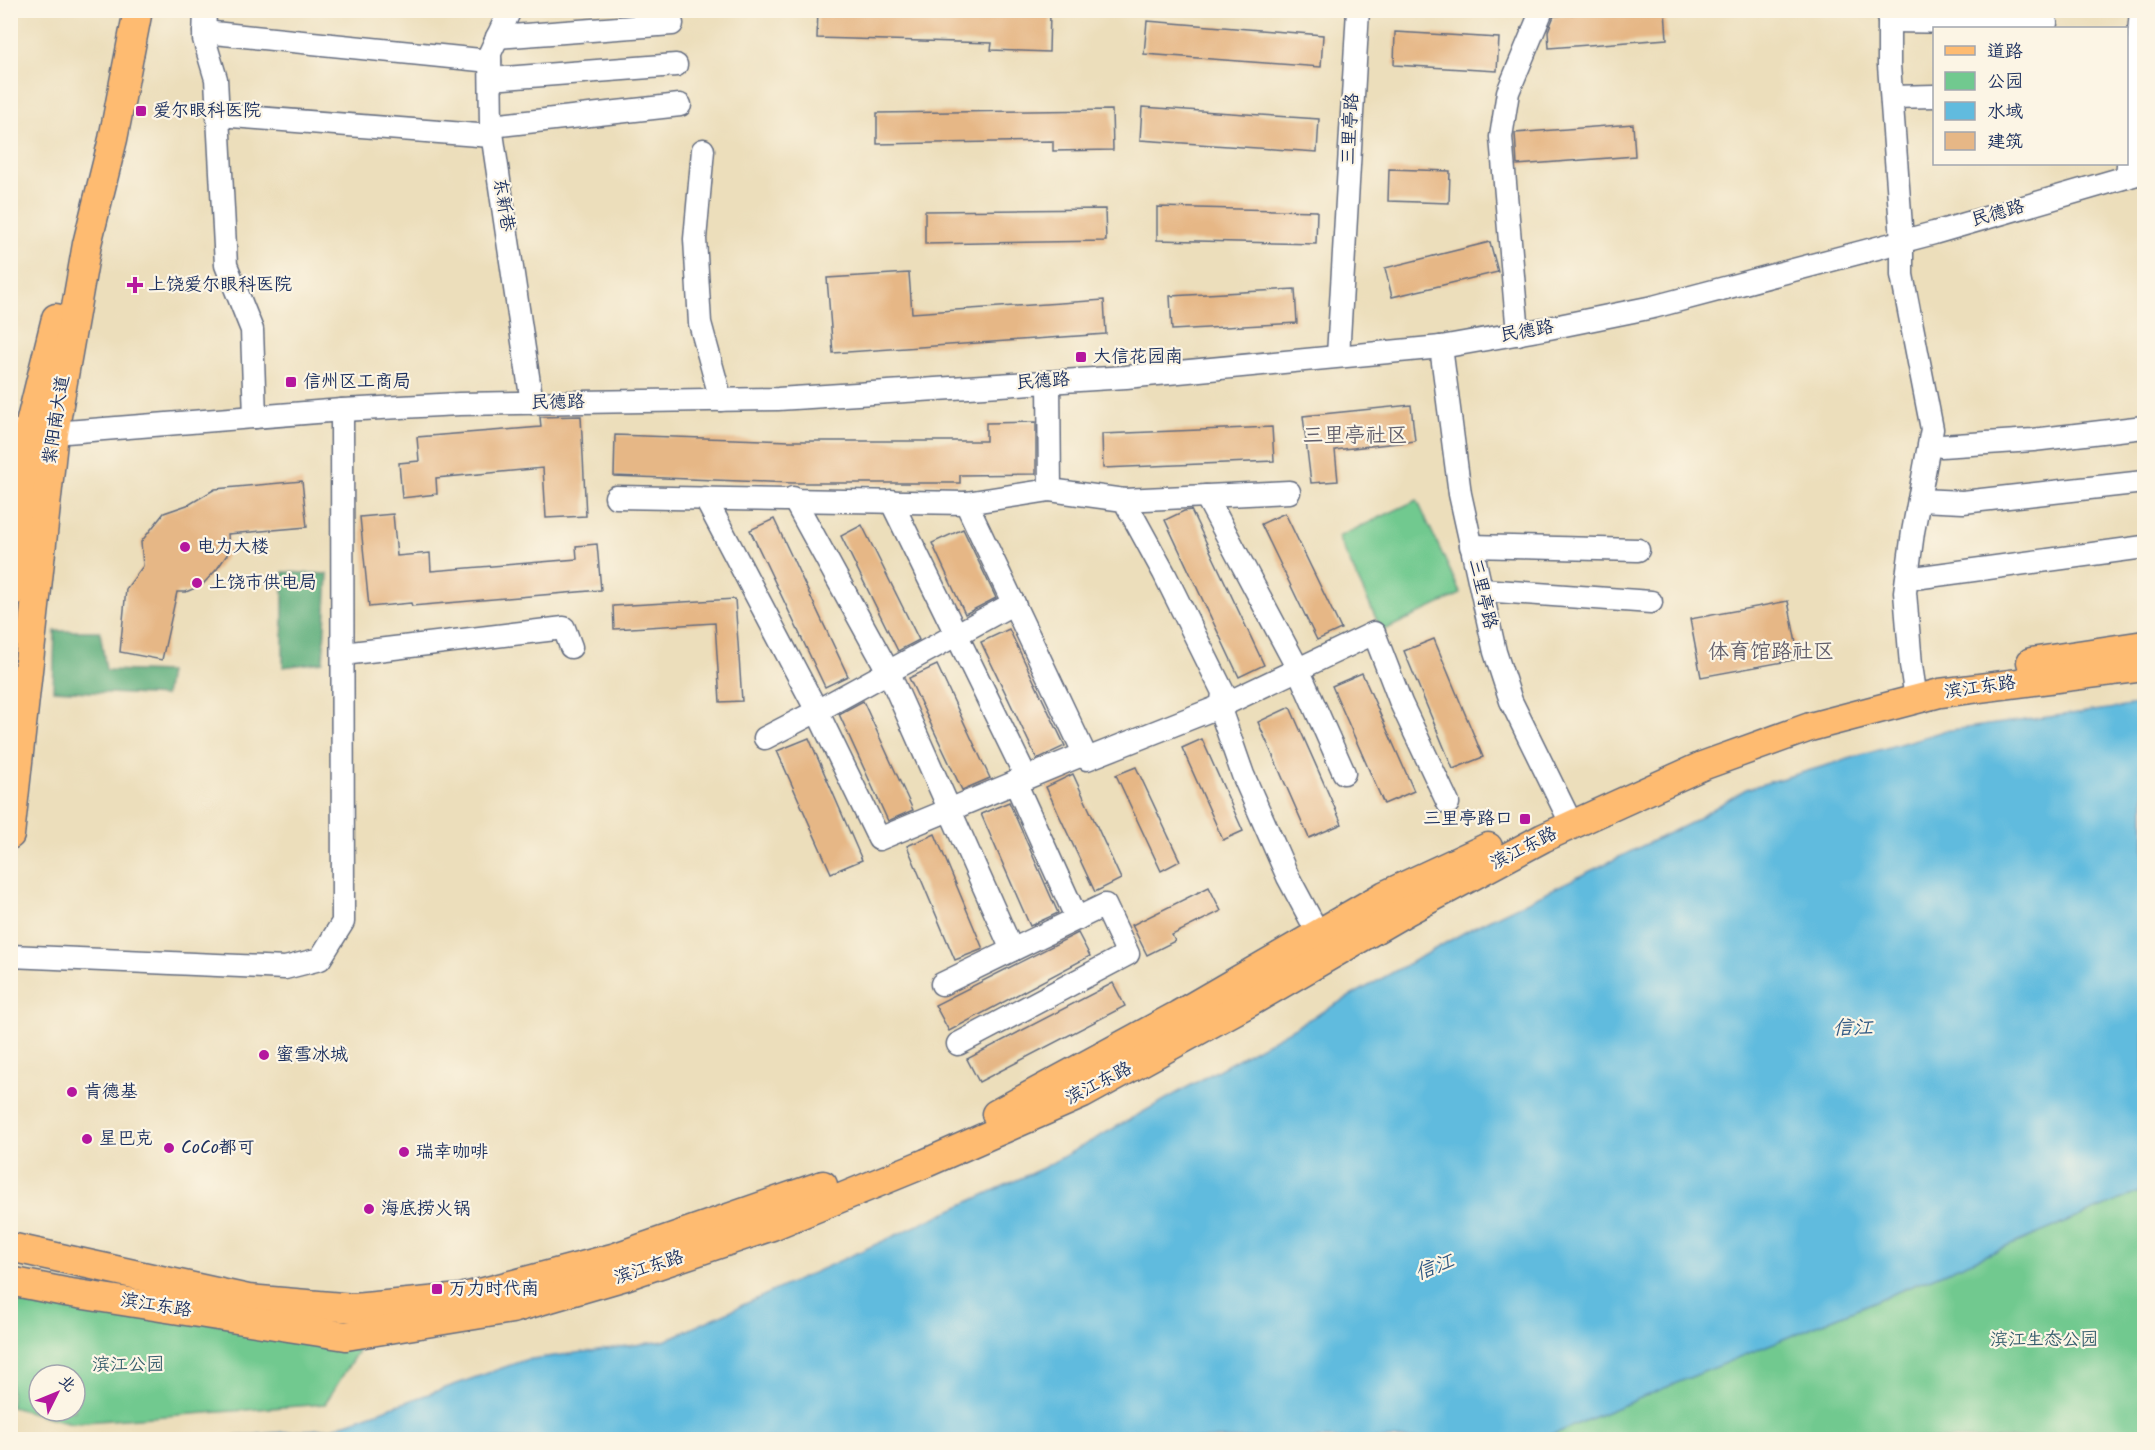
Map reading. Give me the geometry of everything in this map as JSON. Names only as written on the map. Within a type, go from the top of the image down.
[{"type":"main road","name":"紫阳南大道","points":[[10,594],[31,432],[125,10]]},
{"type":"main road","name":"紫阳南大道","points":[[10,835],[31,432],[87,244],[113,139],[138,10]]},
{"type":"main road","name":"滨江东路","points":[[10,1247],[248,1299],[354,1308],[461,1298],[616,1257],[813,1189],[995,1114],[1178,1015],[1385,895],[1569,818],[1697,748],[1805,710],[1915,692],[1982,669],[2145,645]]},
{"type":"main road","name":"滨江东路","points":[[1915,692],[1941,693],[2145,667]]},
{"type":"main road","name":"滨江东路","points":[[10,1281],[65,1292],[346,1336],[512,1309],[626,1276],[772,1226],[1083,1094],[1252,1001],[1407,911],[1543,838],[1569,818]]},
{"type":"street","name":"东新巷","points":[[510,10],[490,53],[491,131],[532,403]]},
{"type":"street","name":"三里亭路","points":[[1338,356],[1358,10]]},
{"type":"street","points":[[1518,334],[1501,137],[1508,92],[1542,10]]},
{"type":"street","points":[[2136,174],[2141,10]]},
{"type":"street","points":[[1915,692],[1905,592],[1932,429],[1902,275],[1889,16],[2046,23]]},
{"type":"street","points":[[255,417],[252,330],[225,265],[219,115],[216,80],[204,39],[205,21],[491,70],[676,65]]},
{"type":"street","points":[[497,37],[672,24]]},
{"type":"street","points":[[1892,97],[1933,96]]},
{"type":"street","points":[[219,115],[491,131],[680,105]]},
{"type":"street","points":[[703,150],[695,239],[700,323],[722,400]]},
{"type":"street","name":"民德路","points":[[31,432],[342,410],[532,403],[778,399],[1126,377],[1441,347],[1653,307],[2136,174]]},
{"type":"street","name":"三里亭路","points":[[1441,347],[1460,494],[1495,652],[1511,701],[1534,752],[1569,818]]},
{"type":"street","points":[[1049,382],[1050,490]]},
{"type":"street","points":[[10,956],[285,968],[320,959],[343,922],[342,410]]},
{"type":"street","points":[[1929,444],[1941,446],[2033,440],[2145,427]]},
{"type":"street","points":[[1919,500],[1963,502],[2145,482]]},
{"type":"street","points":[[616,497],[966,502],[1050,490],[1124,500],[1289,492]]},
{"type":"street","points":[[1206,496],[1298,669],[1344,773]]},
{"type":"street","points":[[705,498],[817,711],[879,839],[1084,753]]},
{"type":"street","points":[[793,498],[888,671],[1012,950]]},
{"type":"street","points":[[1124,500],[1164,573],[1222,692],[1221,712],[1244,775],[1288,877],[1318,933]]},
{"type":"street","points":[[891,501],[956,634],[1021,780],[1077,919]]},
{"type":"street","points":[[966,502],[1087,759],[1221,706],[1374,633],[1401,703],[1448,803]]},
{"type":"street","points":[[1471,546],[1638,550]]},
{"type":"street","points":[[1907,579],[2145,548]]},
{"type":"street","points":[[1482,590],[1651,602]]},
{"type":"street","points":[[765,738],[1014,603]]},
{"type":"street","points":[[343,654],[564,628],[571,646]]},
{"type":"street","points":[[942,984],[1105,905],[1128,954],[958,1044]]},
{"type":"green space","points":[[1417,500],[1461,594],[1382,631],[1338,537]]},
{"type":"green space","points":[[283,572],[328,574],[323,662],[283,667]]},
{"type":"green space","points":[[55,631],[100,631],[106,670],[169,672],[165,696],[53,690]]},
{"type":"green space","name":"滨江生态公园","points":[[2144,1190],[2144,1439],[1541,1439]]},
{"type":"green space","name":"滨江公园","points":[[10,1303],[71,1303],[284,1333],[359,1349],[325,1404],[87,1422],[87,1363],[27,1363],[27,1411],[11,1407]]},
{"type":"water","name":"信江","points":[[2144,704],[2144,1190],[1541,1439],[223,1439],[332,1428],[525,1360],[664,1341],[1043,1168],[1474,927],[1690,823],[1746,789],[1944,731]]},
{"type":"building","points":[[818,10],[1050,12],[1049,52],[991,50],[992,43],[817,38]]},
{"type":"building","points":[[1622,10],[1665,10],[1667,39],[1549,48],[1548,31],[1554,16]]},
{"type":"building","points":[[1147,21],[1323,35],[1321,67],[1144,54]]},
{"type":"building","points":[[1395,32],[1499,38],[1497,71],[1394,65]]},
{"type":"building","points":[[1142,107],[1319,119],[1317,152],[1140,140]]},
{"type":"building","points":[[1112,110],[1113,150],[1053,151],[1053,141],[877,144],[877,113]]},
{"type":"building","points":[[1633,124],[1635,156],[1517,165],[1515,133]]},
{"type":"building","points":[[1389,169],[1450,171],[1449,203],[1388,201]]},
{"type":"building","points":[[1157,207],[1317,211],[1316,244],[1157,240]]},
{"type":"building","points":[[1105,209],[1106,241],[925,244],[925,211]]},
{"type":"building","points":[[1490,242],[1498,272],[1392,297],[1385,268]]},
{"type":"building","points":[[909,273],[912,313],[1104,300],[1106,334],[833,353],[827,278]]},
{"type":"building","points":[[1295,289],[1297,323],[1172,330],[1170,296]]},
{"type":"building","points":[[1411,405],[1415,441],[1335,450],[1338,481],[1311,483],[1303,416]]},
{"type":"building","points":[[581,416],[586,516],[546,518],[543,468],[436,478],[437,494],[402,498],[399,463],[419,461],[417,437],[541,427],[540,417]]},
{"type":"building","points":[[1036,422],[1036,474],[960,475],[960,483],[793,483],[614,476],[615,435],[790,441],[986,441],[986,423]]},
{"type":"building","points":[[1272,427],[1274,461],[1103,468],[1102,434]]},
{"type":"building","points":[[302,481],[307,527],[228,534],[229,552],[217,569],[202,585],[186,592],[177,592],[162,660],[120,652],[126,589],[143,566],[141,542],[164,513],[190,504],[215,489]]},
{"type":"building","points":[[1191,510],[1264,665],[1239,677],[1165,520]]},
{"type":"building","points":[[1285,513],[1341,629],[1317,640],[1261,524]]},
{"type":"building","points":[[393,514],[397,556],[430,553],[431,571],[577,559],[576,546],[597,544],[601,590],[412,606],[411,603],[369,607],[360,517]]},
{"type":"building","points":[[774,519],[848,676],[825,687],[750,530]]},
{"type":"building","points":[[862,525],[919,640],[898,651],[841,536]]},
{"type":"building","points":[[963,529],[996,598],[965,614],[932,543]]},
{"type":"building","points":[[735,599],[742,701],[720,702],[715,623],[614,629],[613,606]]},
{"type":"building","points":[[1788,601],[1799,659],[1701,677],[1690,619]]},
{"type":"building","points":[[1009,629],[1065,746],[1037,759],[981,642]]},
{"type":"building","points":[[1434,639],[1483,757],[1453,769],[1404,651]]},
{"type":"building","points":[[937,665],[990,778],[962,790],[909,678]]},
{"type":"building","points":[[1362,673],[1414,791],[1384,804],[1332,686]]},
{"type":"building","points":[[863,701],[913,810],[888,821],[839,714]]},
{"type":"building","points":[[1290,707],[1342,824],[1309,838],[1258,722]]},
{"type":"building","points":[[809,738],[862,860],[831,873],[777,751]]},
{"type":"building","points":[[1202,739],[1243,831],[1223,840],[1182,748]]},
{"type":"building","points":[[1136,767],[1180,861],[1161,871],[1116,775]]},
{"type":"building","points":[[1073,774],[1121,879],[1095,892],[1046,787]]},
{"type":"building","points":[[1009,802],[1058,913],[1030,926],[981,814]]},
{"type":"building","points":[[935,834],[983,949],[955,960],[907,846]]},
{"type":"building","points":[[1209,887],[1221,911],[1172,935],[1175,941],[1147,955],[1132,925]]},
{"type":"building","points":[[1078,933],[1090,956],[949,1031],[935,1005]]},
{"type":"building","points":[[1113,983],[1125,1006],[979,1082],[967,1059]]},
{"type":"place","name":"爱尔眼科医院","points":[[141,111]]},
{"type":"place","name":"上饶爱尔眼科医院","points":[[135,285]]},
{"type":"place","name":"大信花园南","points":[[1081,357]]},
{"type":"place","name":"信州区工商局","points":[[291,382]]},
{"type":"place","name":"电力大楼","points":[[185,547]]},
{"type":"place","name":"上饶市供电局","points":[[197,583]]},
{"type":"place","name":"三里亭路口","points":[[1525,819]]},
{"type":"place","name":"蜜雪冰城","points":[[264,1055]]},
{"type":"place","name":"肯德基","points":[[72,1092]]},
{"type":"place","name":"星巴克","points":[[87,1139]]},
{"type":"place","name":"CoCo都可","points":[[169,1148]]},
{"type":"place","name":"瑞幸咖啡","points":[[404,1152]]},
{"type":"place","name":"海底捞火锅","points":[[369,1209]]},
{"type":"place","name":"万力时代南","points":[[437,1289]]},
{"type":"district","name":"三里亭社区","points":[[1355,436]]},
{"type":"district","name":"体育馆路社区","points":[[1771,652]]}]
